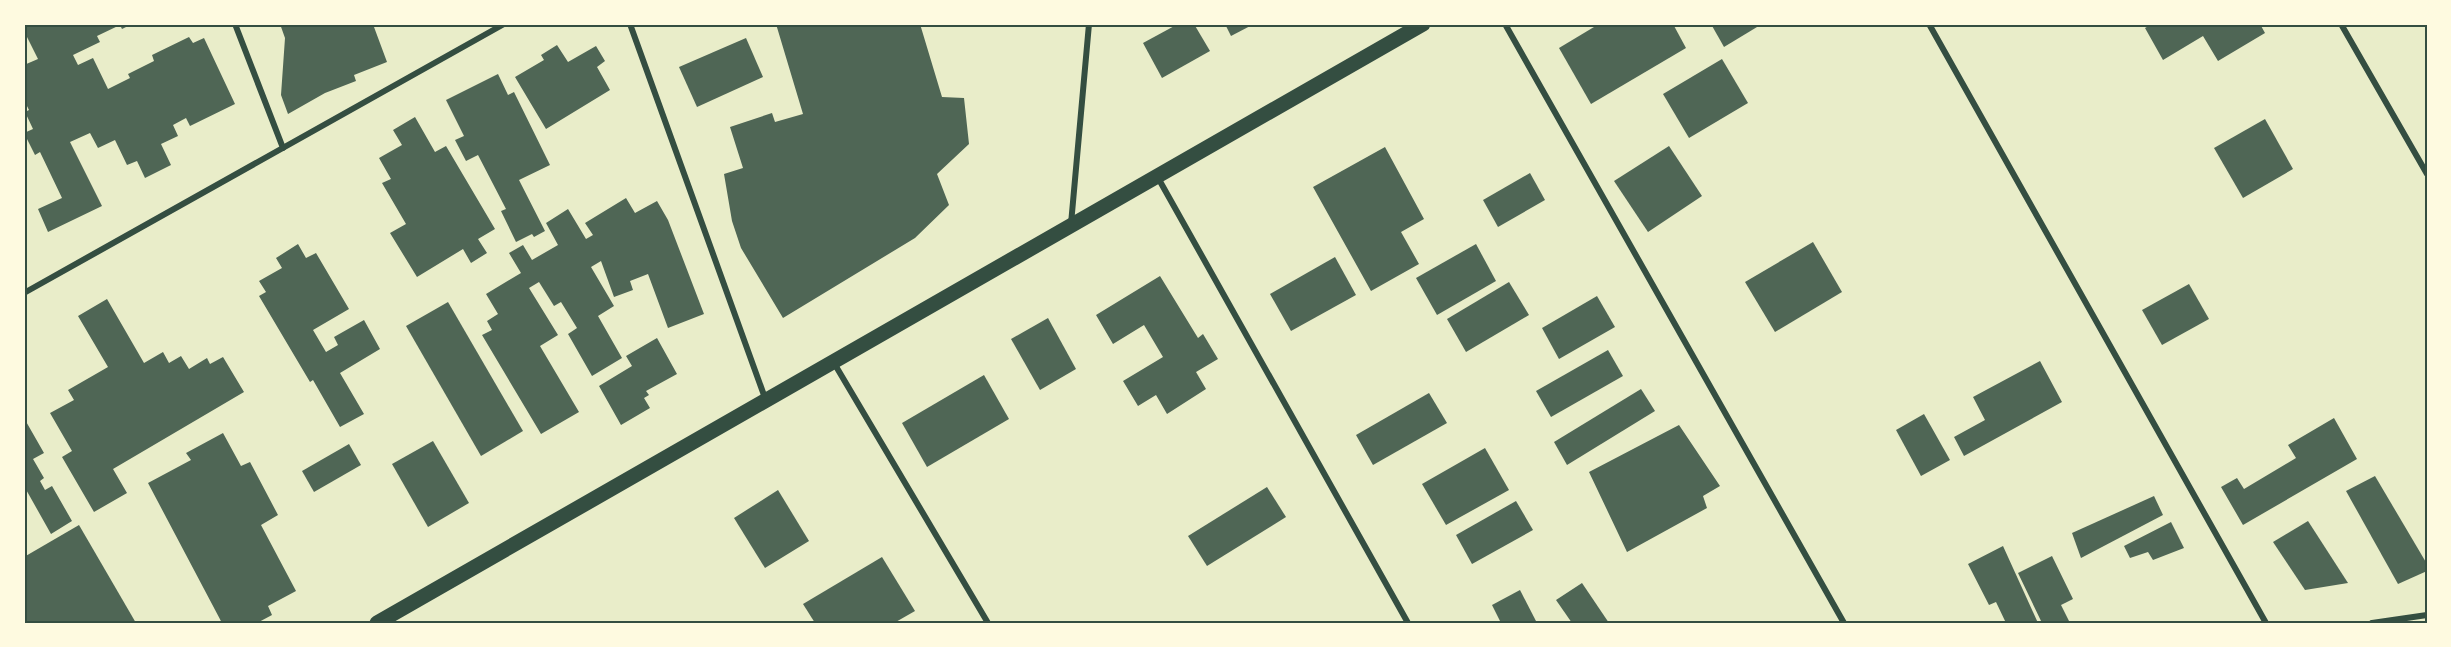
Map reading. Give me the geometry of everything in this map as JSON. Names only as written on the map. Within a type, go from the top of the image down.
[{"type":"main road","points":[[377,623],[1423,24]]},
{"type":"street","points":[[235,24],[283,148]]},
{"type":"street","points":[[24,294],[504,24]]},
{"type":"street","points":[[630,24],[765,399]]},
{"type":"street","points":[[1071,224],[1089,24]]},
{"type":"street","points":[[1505,24],[1844,623]]},
{"type":"street","points":[[1929,24],[2266,623]]},
{"type":"street","points":[[2341,24],[2427,174]]},
{"type":"street","points":[[1156,176],[1408,623]]},
{"type":"street","points":[[832,361],[988,623]]},
{"type":"street","points":[[2372,623],[2427,615]]},
{"type":"building","points":[[24,24],[132,24],[122,29],[120,25],[97,36],[100,42],[73,55],[78,65],[93,58],[108,89],[130,78],[128,74],[154,61],[152,55],[189,37],[193,43],[204,38],[235,104],[190,126],[186,118],[173,125],[178,136],[161,144],[171,165],[145,178],[137,161],[127,165],[115,140],[98,148],[90,133],[70,142],[102,206],[48,232],[38,209],[62,198],[40,152],[35,155],[24,133],[33,129],[25,112],[29,110],[24,100],[24,65],[38,59],[24,31]]},
{"type":"building","points":[[280,24],[382,24],[374,27],[387,62],[354,75],[356,81],[325,93],[288,114],[281,95],[285,38]]},
{"type":"building","points":[[776,24],[920,24],[942,97],[964,98],[969,144],[937,174],[949,205],[915,238],[783,318],[741,248],[732,221],[724,174],[743,168],[730,127],[772,113],[775,122],[803,114]]},
{"type":"building","points":[[1178,24],[1194,24],[1210,51],[1162,78],[1143,43]]},
{"type":"building","points":[[1225,24],[1254,24],[1231,36]]},
{"type":"building","points":[[1599,24],[1673,24],[1686,48],[1591,104],[1559,48]]},
{"type":"building","points":[[1711,24],[1762,24],[1724,47]]},
{"type":"building","points":[[2152,24],[2260,24],[2265,33],[2218,61],[2203,36],[2163,60],[2145,28]]},
{"type":"building","points":[[746,38],[763,77],[697,107],[679,67]]},
{"type":"building","points":[[557,45],[568,62],[596,46],[605,61],[597,67],[610,90],[546,129],[515,77],[544,60],[541,55]]},
{"type":"building","points":[[1722,59],[1748,103],[1689,138],[1663,94]]},
{"type":"building","points":[[498,74],[508,95],[514,92],[550,165],[519,180],[545,231],[534,237],[532,234],[516,242],[501,211],[506,209],[478,155],[466,161],[455,140],[464,136],[446,100]]},
{"type":"building","points":[[415,117],[435,152],[446,146],[495,229],[478,239],[487,253],[471,263],[463,249],[417,277],[390,233],[406,224],[382,183],[391,179],[379,158],[402,145],[393,130]]},
{"type":"building","points":[[2265,119],[2293,169],[2243,198],[2214,148]]},
{"type":"building","points":[[1669,146],[1702,196],[1648,232],[1614,181]]},
{"type":"building","points":[[1385,147],[1424,219],[1401,232],[1419,264],[1371,291],[1313,187]]},
{"type":"building","points":[[1530,173],[1545,200],[1498,227],[1483,200]]},
{"type":"building","points":[[626,198],[635,213],[657,201],[668,220],[704,314],[668,328],[648,274],[630,281],[633,290],[614,297],[601,261],[591,267],[614,306],[598,316],[622,358],[592,376],[568,334],[577,328],[561,302],[554,306],[539,282],[529,288],[558,335],[540,346],[579,412],[541,434],[482,335],[492,330],[487,321],[498,314],[486,294],[521,273],[509,253],[523,245],[532,260],[558,245],[546,223],[568,209],[586,239],[593,235],[585,223]]},
{"type":"building","points":[[1813,242],[1842,292],[1775,332],[1745,282]]},
{"type":"building","points":[[298,244],[306,258],[316,253],[349,309],[313,330],[326,352],[338,345],[334,337],[364,320],[380,349],[340,373],[364,414],[340,427],[313,380],[310,382],[259,296],[266,292],[259,281],[282,268],[276,258]]},
{"type":"building","points":[[1476,244],[1496,281],[1437,315],[1416,278]]},
{"type":"building","points":[[1335,257],[1356,295],[1291,331],[1270,294]]},
{"type":"building","points":[[1160,276],[1198,338],[1203,334],[1218,359],[1196,372],[1206,389],[1167,414],[1156,395],[1138,406],[1123,381],[1163,357],[1144,325],[1113,344],[1096,315]]},
{"type":"building","points":[[1509,282],[1529,315],[1466,352],[1447,319]]},
{"type":"building","points":[[2189,284],[2209,319],[2162,345],[2142,310]]},
{"type":"building","points":[[1597,296],[1615,327],[1559,359],[1542,328]]},
{"type":"building","points":[[107,299],[144,363],[163,352],[169,363],[181,356],[189,369],[207,358],[210,364],[223,357],[244,392],[113,469],[127,493],[94,512],[62,457],[72,451],[50,413],[74,400],[68,390],[108,367],[78,316]]},
{"type":"building","points":[[448,302],[523,431],[481,456],[406,326]]},
{"type":"building","points":[[1048,318],[1076,369],[1040,390],[1011,339]]},
{"type":"building","points":[[657,338],[677,374],[646,391],[649,395],[644,398],[650,408],[621,425],[599,386],[632,366],[626,356]]},
{"type":"building","points":[[1608,350],[1623,376],[1551,417],[1536,391]]},
{"type":"building","points":[[2040,361],[2062,402],[1964,456],[1954,437],[1985,420],[1973,397]]},
{"type":"building","points":[[984,375],[1009,419],[927,467],[902,423]]},
{"type":"building","points":[[1641,389],[1655,411],[1567,465],[1554,442]]},
{"type":"building","points":[[1429,393],[1447,423],[1373,465],[1356,435]]},
{"type":"building","points":[[1924,414],[1950,460],[1921,476],[1896,430]]},
{"type":"building","points":[[24,418],[44,453],[33,459],[44,478],[40,481],[45,490],[52,486],[72,521],[51,534],[24,486]]},
{"type":"building","points":[[2334,418],[2357,459],[2243,525],[2221,487],[2237,478],[2244,489],[2296,458],[2288,445]]},
{"type":"building","points":[[1679,425],[1720,486],[1703,496],[1707,508],[1627,552],[1589,472]]},
{"type":"building","points":[[223,433],[241,466],[250,462],[278,515],[261,525],[296,591],[268,606],[272,615],[257,623],[222,623],[148,483],[191,460],[186,453]]},
{"type":"building","points":[[433,441],[469,503],[428,527],[392,464]]},
{"type":"building","points":[[349,444],[361,465],[314,492],[302,471]]},
{"type":"building","points":[[1485,448],[1509,490],[1446,525],[1422,484]]},
{"type":"building","points":[[2375,476],[2427,564],[2427,571],[2398,584],[2346,491]]},
{"type":"building","points":[[1267,487],[1286,517],[1207,566],[1188,536]]},
{"type":"building","points":[[778,490],[809,541],[765,568],[734,518]]},
{"type":"building","points":[[2154,496],[2163,515],[2081,558],[2072,533]]},
{"type":"building","points":[[1516,501],[1533,530],[1472,564],[1456,535]]},
{"type":"building","points":[[2308,521],[2348,583],[2305,590],[2273,542]]},
{"type":"building","points":[[2171,522],[2184,548],[2153,560],[2148,552],[2130,558],[2124,546]]},
{"type":"building","points":[[79,525],[136,623],[24,623],[24,557]]},
{"type":"building","points":[[2003,546],[2038,623],[2006,623],[1996,602],[1989,605],[1968,564]]},
{"type":"building","points":[[2052,556],[2073,599],[2061,605],[2070,623],[2042,623],[2018,573]]},
{"type":"building","points":[[882,557],[915,611],[894,623],[815,623],[803,604]]},
{"type":"building","points":[[1582,583],[1609,623],[1572,623],[1556,600]]},
{"type":"building","points":[[1520,590],[1537,623],[1501,623],[1492,605]]}]
